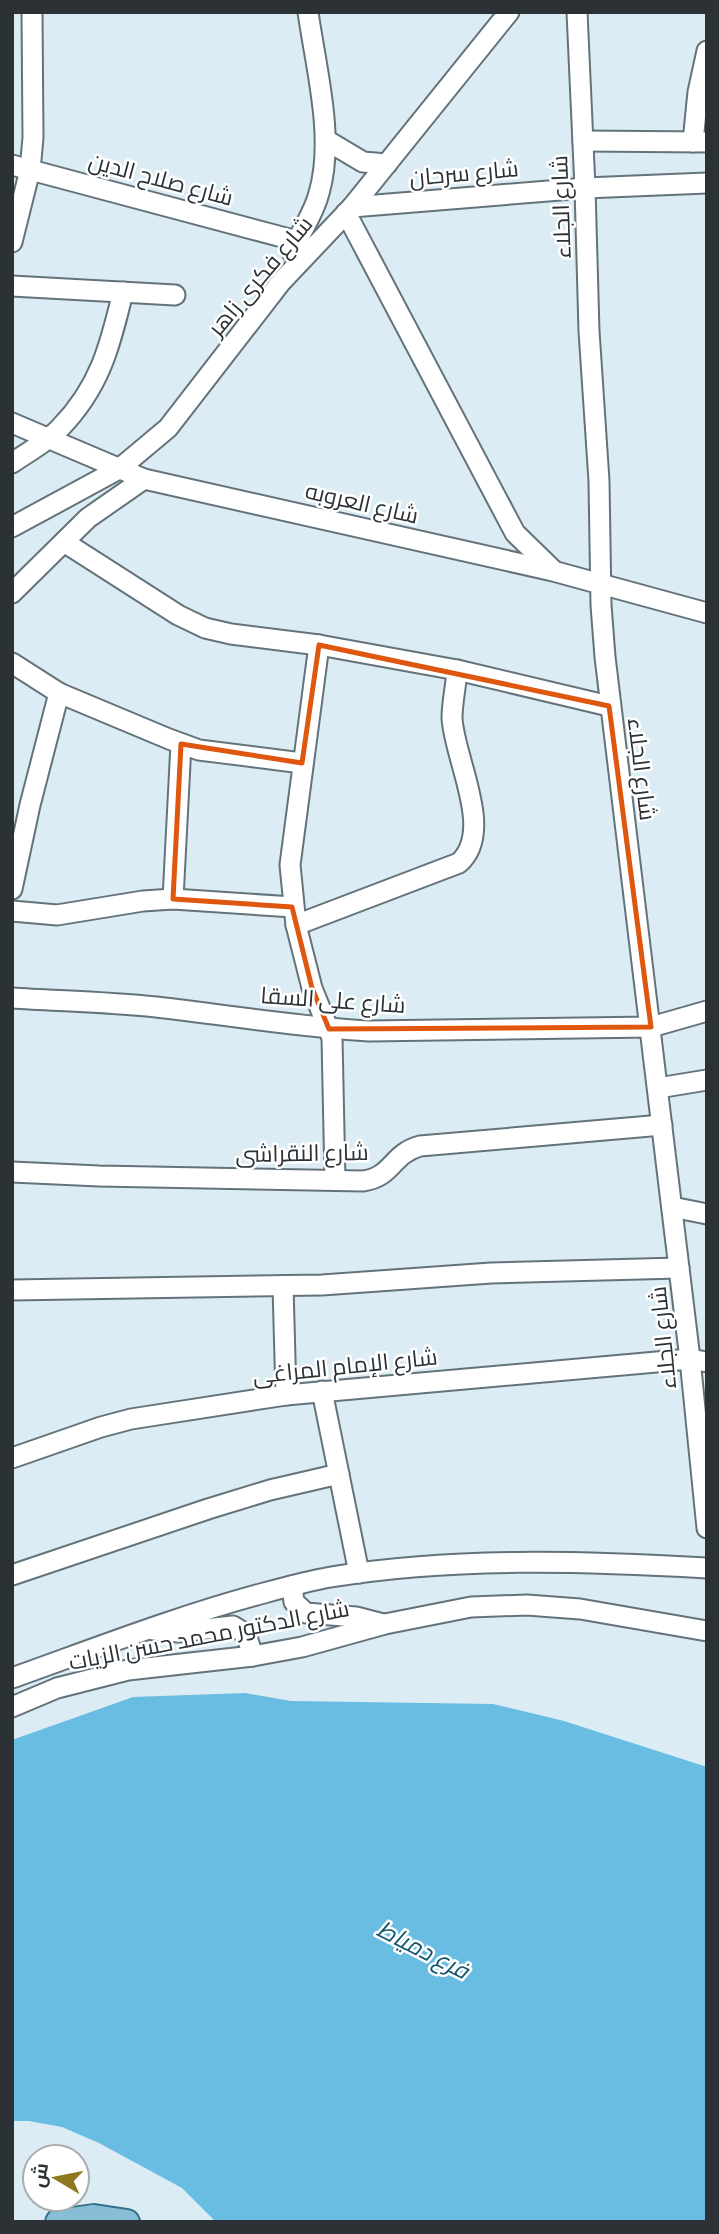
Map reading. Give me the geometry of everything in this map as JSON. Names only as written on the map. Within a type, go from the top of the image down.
[{"type":"main road","points":[[72,2221],[94,2217],[127,2222]]},
{"type":"street","points":[[12,242],[21,168],[33,127],[32,12]]},
{"type":"street","points":[[281,282],[319,195],[325,168],[326,140],[308,12]]},
{"type":"street","name":"شارع فكرى زاهر","points":[[12,527],[119,469],[153,443],[182,412],[281,282],[349,210],[509,12]]},
{"type":"street","name":"شارع الجلاء","points":[[577,12],[589,331],[609,706],[680,1268],[699,1361],[707,1528]]},
{"type":"street","points":[[583,141],[700,142],[698,92],[707,51]]},
{"type":"street","points":[[326,140],[363,162],[387,164]]},
{"type":"street","name":"شارع صلاح الدين","points":[[21,168],[297,241]]},
{"type":"street","name":"شارع سرحان","points":[[349,210],[585,188],[707,183]]},
{"type":"street","points":[[349,210],[514,533],[553,571]]},
{"type":"street","points":[[12,286],[175,295]]},
{"type":"street","points":[[12,463],[59,430],[77,408],[99,373],[111,343],[123,292]]},
{"type":"street","name":"شارع العروبه","points":[[12,423],[145,480],[553,571],[707,613]]},
{"type":"street","points":[[12,593],[88,518],[145,480]]},
{"type":"street","points":[[64,542],[178,615],[205,628],[457,670],[609,706]]},
{"type":"street","points":[[319,645],[290,865],[295,916],[312,988],[329,1029],[334,1059],[335,1180]]},
{"type":"street","points":[[12,663],[59,693],[181,744],[199,750],[302,764]]},
{"type":"street","points":[[12,911],[57,915],[143,901],[173,899],[295,916],[458,863],[466,857],[471,847],[474,825],[452,718],[457,670]]},
{"type":"street","points":[[12,889],[21,802],[59,693]]},
{"type":"street","points":[[173,899],[181,744]]},
{"type":"street","name":"شارع على السقا","points":[[12,998],[154,1007],[329,1029],[369,1031],[651,1027],[707,1011]]},
{"type":"street","points":[[658,1088],[707,1080]]},
{"type":"street","name":"شارع النقراشى","points":[[12,1172],[99,1176],[375,1179],[384,1174],[401,1153],[420,1146],[663,1125]]},
{"type":"street","points":[[672,1207],[707,1214]]},
{"type":"street","points":[[12,1290],[283,1286],[491,1273],[680,1268]]},
{"type":"street","points":[[283,1286],[286,1395]]},
{"type":"street","name":"شارع الإمام المراغى","points":[[12,1458],[131,1419],[286,1395],[699,1361]]},
{"type":"street","points":[[321,1391],[359,1573]]},
{"type":"street","points":[[12,1575],[208,1509],[270,1490],[339,1474]]},
{"type":"street","name":"شارع الدكتور محمد حسن الزيات","points":[[12,1678],[146,1628],[292,1586],[359,1573],[408,1567],[574,1562],[707,1568]]},
{"type":"street","points":[[292,1586],[294,1602],[306,1612],[356,1617],[385,1624]]},
{"type":"street","name":"شارع الدكتور محمد حسن الزيات","points":[[12,1707],[57,1688],[128,1670],[253,1656],[345,1637],[385,1624],[471,1607],[527,1605],[580,1609],[707,1631]]},
{"type":"street","points":[[146,1628],[178,1632],[233,1626],[246,1634],[253,1656]]},
{"type":"highlighted area","points":[[319,645],[609,706],[651,1027],[329,1029],[312,988],[292,907],[173,899],[181,744],[302,763]]},
{"type":"water","name":"فرع دمياط","points":[[245,1693],[291,1701],[493,1704],[564,1721],[707,1767],[707,2222],[216,2222],[182,2188],[99,2143],[62,2127],[12,2121],[12,1740],[133,1697]]}]
